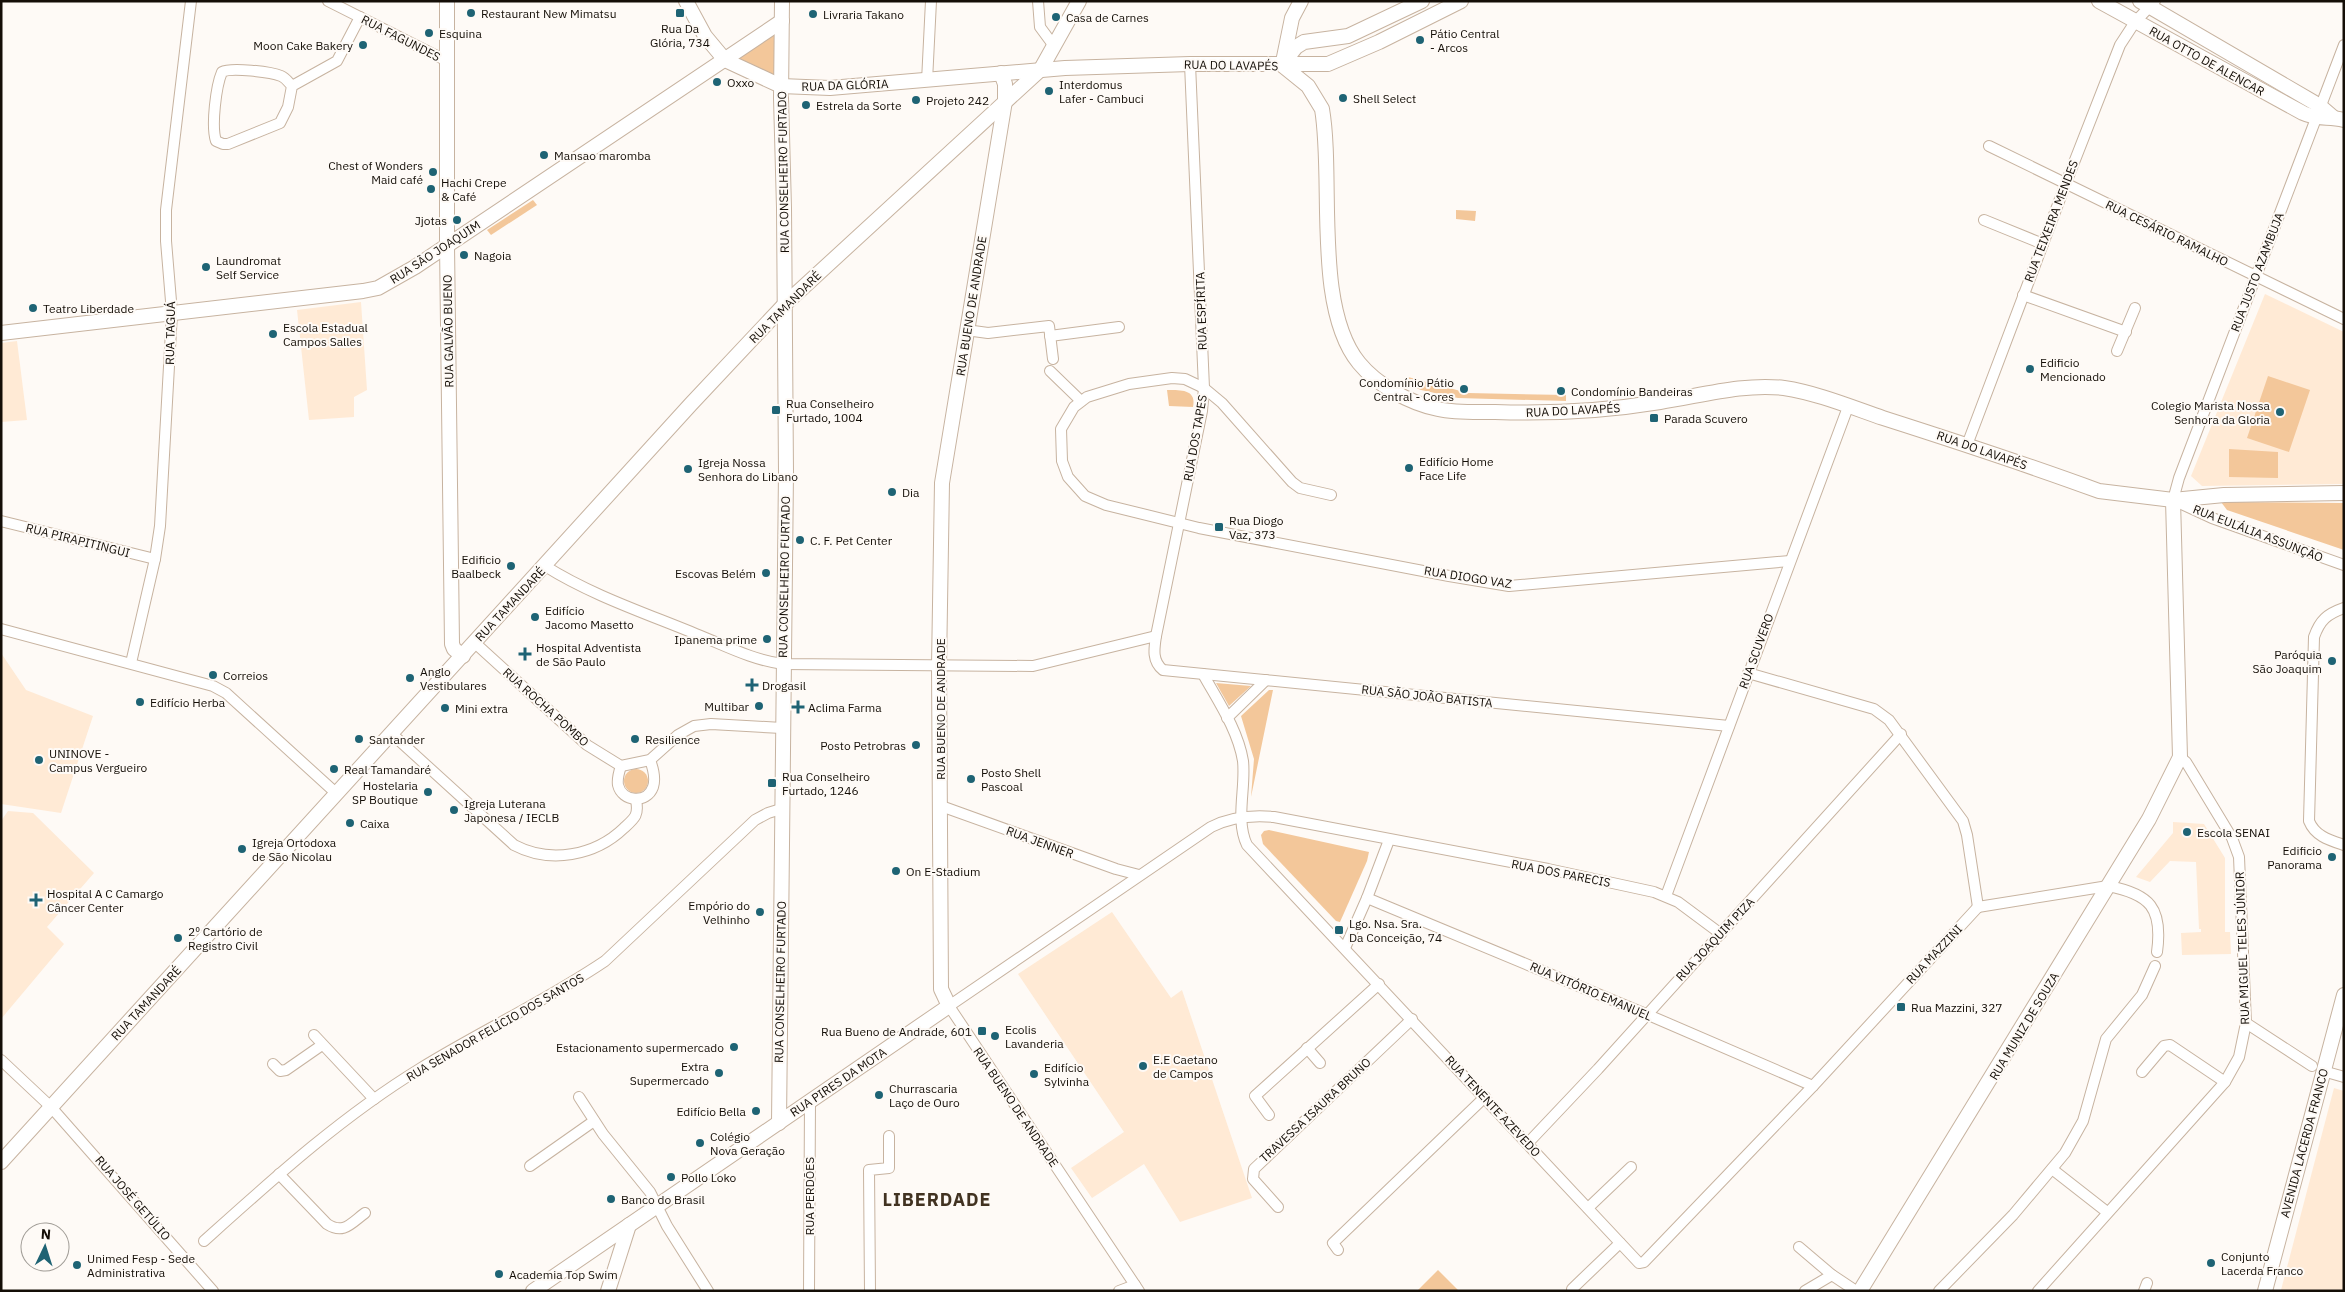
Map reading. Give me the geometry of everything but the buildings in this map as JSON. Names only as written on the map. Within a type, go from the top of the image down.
[{"type":"street","name":"RUA TAGUÁ","points":[[130,663],[155,559],[160,526],[172,313],[166,241],[166,210],[191,1]]},
{"type":"street","name":"RUA FAGUNDES","points":[[328,1],[447,61]]},
{"type":"street","name":"RUA GALVÃO BUENO","points":[[447,1],[447,245],[452,644],[454,649],[463,656]]},
{"type":"street","name":"RUA DA GLÓRIA","points":[[686,1],[705,36],[725,60],[781,86],[810,88],[927,81],[1041,69]]},
{"type":"street","name":"RUA CONSELHEIRO FURTADO","points":[[779,1123],[786,472],[781,110],[782,1]]},
{"type":"street","points":[[927,81],[930,1]]},
{"type":"street","points":[[1038,1],[1040,27],[1056,60],[1065,68]]},
{"type":"street","name":"RUA TAMANDARÉ","points":[[1,1162],[785,304],[1041,69],[1079,1]]},
{"type":"street","points":[[1282,65],[1292,18],[1301,1]]},
{"type":"street","points":[[1282,65],[1296,47],[1304,42],[1348,36],[1422,1]]},
{"type":"street","points":[[1282,65],[1328,64],[1370,46],[1461,1]]},
{"type":"street","name":"RUA OTTO DE ALENCAR","points":[[2099,1],[2135,22],[2317,112]]},
{"type":"street","name":"RUA OTTO DE ALENCAR","points":[[2148,3],[2317,112]]},
{"type":"street","name":"RUA TEIXEIRA MENDES","points":[[1967,445],[2120,45],[2148,3]]},
{"type":"street","points":[[292,86],[337,61],[360,17]]},
{"type":"street","name":"RUA SÃO JOAQUIM","points":[[1,333],[378,288],[415,267],[782,21]]},
{"type":"street","name":"RUA JUSTO AZAMBUJA","points":[[2173,500],[2179,478],[2344,45]]},
{"type":"street","name":"RUA DO LAVAPÉS","points":[[1041,69],[1190,64],[1282,65],[1308,86],[1322,109],[1330,281],[1338,318],[1345,337],[1359,363],[1373,376],[1400,394],[1439,409],[1556,413],[1606,410],[1763,388],[1798,391],[1967,445],[2099,491],[2173,500],[2224,495],[2344,493]]},
{"type":"street","name":"RUA ESPÍRITA","points":[[1190,64],[1204,388]]},
{"type":"street","points":[[231,69],[278,75],[286,79],[292,86],[288,107],[280,123],[228,144],[223,144],[216,140],[214,135],[216,108],[222,72],[231,69]]},
{"type":"street","name":"RUA BUENO DE ANDRADE","points":[[1001,73],[1005,101],[942,483],[940,666],[941,990],[949,1006],[1137,1288]]},
{"type":"street","points":[[781,110],[788,99],[810,88]]},
{"type":"street","points":[[2317,112],[2339,119]]},
{"type":"street","name":"RUA CESÁRIO RAMALHO","points":[[1990,146],[2344,319]]},
{"type":"street","points":[[1984,220],[2043,244]]},
{"type":"street","points":[[2023,295],[2126,332]]},
{"type":"street","points":[[2117,351],[2135,308]]},
{"type":"street","points":[[966,330],[988,333],[1049,326],[1053,359]]},
{"type":"street","points":[[1050,336],[1120,327]]},
{"type":"street","points":[[1050,371],[1081,401]]},
{"type":"street","name":"RUA DOS TAPES","points":[[1172,378],[1185,379],[1204,388],[1202,411],[1179,524],[1106,505],[1085,496],[1076,488],[1068,477],[1062,461],[1060,445],[1061,429],[1067,416],[1081,401],[1101,391],[1172,378]]},
{"type":"street","points":[[1204,388],[1222,403],[1292,482],[1300,488],[1330,495]]},
{"type":"street","name":"RUA SCUVERO","points":[[1666,896],[1848,407]]},
{"type":"street","points":[[2173,500],[2180,757]]},
{"type":"street","name":"RUA EULÁLIA ASSUNÇÃO","points":[[2173,500],[2212,518],[2344,564]]},
{"type":"street","name":"RUA PIRAPITINGUI","points":[[1,521],[155,559]]},
{"type":"street","name":"RUA DIOGO VAZ","points":[[1179,524],[1509,586],[1790,561]]},
{"type":"street","name":"RUA SÃO JOÃO BATISTA","points":[[1179,524],[1156,636],[1155,662],[1163,670],[1729,726]]},
{"type":"street","points":[[545,566],[579,585],[673,624],[761,660],[783,664],[1040,665],[1156,636]]},
{"type":"street","points":[[2344,608],[2326,616],[2318,625],[2314,637],[2309,821],[2312,828],[2320,835],[2344,845]]},
{"type":"street","points":[[1,629],[198,681],[226,693],[337,794]]},
{"type":"street","name":"RUA ROCHA POMBO","points":[[475,643],[587,745],[621,766]]},
{"type":"street","points":[[1748,673],[1874,709],[1882,714],[1901,734],[1962,821],[1967,835],[1978,907],[2108,886],[2134,893],[2152,907],[2159,925],[2157,952]]},
{"type":"street","name":"RUA TENENTE AZEVEDO","points":[[1203,674],[1238,740],[1243,761],[1242,832],[1247,845],[1641,1264]]},
{"type":"street","points":[[1227,718],[1266,680]]},
{"type":"street","points":[[650,760],[654,777],[653,788],[647,796],[636,800],[625,796],[621,792],[618,781],[621,766],[650,760],[667,747],[678,735],[694,726],[712,724],[782,728]]},
{"type":"street","points":[[392,734],[514,845],[526,852],[560,855],[582,852],[601,845],[620,832],[637,816],[636,800]]},
{"type":"street","name":"RUA JOAQUIM PIZA","points":[[1528,1143],[1598,1069],[1901,734]]},
{"type":"street","name":"RUA MUNIZ DE SOUZA","points":[[1860,1291],[2149,819],[2180,757]]},
{"type":"street","name":"RUA MIGUEL TELES JÚNIOR","points":[[2038,1291],[2224,1082],[2239,1057],[2246,1024],[2239,857],[2232,838],[2186,762],[2180,757]]},
{"type":"street","name":"RUA JENNER","points":[[941,806],[1116,869],[1139,875]]},
{"type":"street","name":"RUA SENADOR FELÍCIO DOS SANTOS","points":[[204,1241],[299,1156],[374,1099],[420,1069],[579,979],[605,962],[755,820],[781,809]]},
{"type":"street","name":"RUA DOS PARECIS","points":[[1242,817],[1274,817],[1548,869],[1666,896],[1721,934]]},
{"type":"street","name":"RUA PIRES DA MOTA","points":[[533,1291],[1211,826],[1242,817]]},
{"type":"street","points":[[1344,948],[1367,898],[1390,840]]},
{"type":"street","points":[[1116,869],[1117,890]]},
{"type":"street","name":"RUA VITÓRIO EMANUEL","points":[[1367,898],[1813,1086]]},
{"type":"street","name":"RUA MAZZINI","points":[[1641,1264],[1813,1086],[1978,907]]},
{"type":"street","points":[[1939,1291],[2013,1215],[2052,1169],[2081,1126],[2106,1039],[2142,995],[2154,966]]},
{"type":"street","points":[[1270,1115],[1254,1096],[1379,984]]},
{"type":"street","name":"AVENIDA LACERDA FRANCO","points":[[2265,1291],[2318,1069],[2344,995]]},
{"type":"street","name":"TRAVESSA ISAURA BRUNO","points":[[1278,1207],[1254,1179],[1254,1169],[1412,1019]]},
{"type":"street","points":[[2246,1024],[2318,1069],[2344,1077]]},
{"type":"street","points":[[314,1035],[374,1099]]},
{"type":"street","points":[[273,1064],[280,1071],[286,1070],[322,1045]]},
{"type":"street","points":[[2142,1072],[2164,1046],[2170,1045],[2224,1082]]},
{"type":"street","points":[[1307,1048],[1320,1063]]},
{"type":"street","name":"RUA JOSÉ GETÚLIO","points":[[1,1060],[51,1107],[214,1291]]},
{"type":"street","points":[[579,1097],[594,1121],[650,1192],[667,1226],[708,1291]]},
{"type":"street","points":[[1338,1250],[1333,1243],[1485,1098]]},
{"type":"street","name":"RUA PERDÕES","points":[[809,1291],[810,1101]]},
{"type":"street","points":[[530,1166],[594,1121]]},
{"type":"street","points":[[870,1291],[869,1170],[889,1168],[889,1136]]},
{"type":"street","points":[[1588,1208],[1631,1167]]},
{"type":"street","points":[[2052,1169],[2107,1212]]},
{"type":"street","points":[[279,1174],[334,1229],[345,1228],[365,1213]]},
{"type":"street","points":[[608,1291],[629,1225]]},
{"type":"street","points":[[1572,1289],[1620,1243]]},
{"type":"street","points":[[1799,1247],[1832,1275],[1856,1291]]},
{"type":"street","points":[[589,1252],[607,1257],[614,1270]]},
{"type":"street","points":[[1805,1291],[1832,1275]]},
{"type":"street","points":[[1119,1291],[1137,1288]]},
{"type":"shaded area","points":[[778,26],[777,81],[731,58]]},
{"type":"shaded area","points":[[533,200],[537,205],[491,235],[487,230]]},
{"type":"shaded area","points":[[1456,210],[1476,211],[1475,221],[1456,219]]},
{"type":"shaded area","name":"Colegio Marista Nossa Senhora da Gloria","points":[[2265,294],[2344,332],[2344,484],[2202,486],[2191,476]]},
{"type":"shaded area","points":[[361,302],[367,390],[354,397],[354,417],[309,420],[297,310]]},
{"type":"shaded area","points":[[17,341],[27,420],[1,422],[1,343]]},
{"type":"shaded area","points":[[2268,376],[2310,390],[2289,452],[2247,438]]},
{"type":"shaded area","points":[[1408,377],[1468,393],[1566,395],[1566,401],[1458,398],[1421,390],[1406,384]]},
{"type":"shaded area","points":[[1167,390],[1182,391],[1190,394],[1194,401],[1193,407],[1169,406]]},
{"type":"shaded area","points":[[2229,449],[2278,452],[2278,478],[2229,477]]},
{"type":"shaded area","points":[[2221,502],[2344,503],[2344,550],[2227,510]]},
{"type":"shaded area","name":"UNINOVE - Campus Vergueiro","points":[[1,653],[26,690],[93,716],[61,813],[1,804]]},
{"type":"shaded area","points":[[1216,683],[1251,686],[1229,706]]},
{"type":"shaded area","points":[[1269,690],[1273,690],[1251,797],[1254,759],[1241,716]]},
{"type":"shaded area","points":[[636,769],[645,772],[648,781],[645,790],[636,793],[627,790],[624,781],[627,772]]},
{"type":"shaded area","name":"Hospital A C Camargo Câncer Center","points":[[8,811],[33,813],[94,873],[47,927],[64,944],[1,1019],[1,821]]},
{"type":"shaded area","points":[[2173,822],[2204,824],[2225,858],[2225,932],[2230,932],[2231,954],[2182,955],[2181,933],[2201,932],[2201,929],[2199,929],[2196,862],[2170,861],[2150,882],[2136,877],[2173,833]]},
{"type":"shaded area","points":[[1269,830],[1369,852],[1367,861],[1340,922],[1336,921],[1263,844],[1261,835],[1264,831]]},
{"type":"shaded area","name":"E.E Caetano de Campos","points":[[1112,912],[1171,998],[1182,990],[1252,1198],[1180,1222],[1144,1164],[1092,1198],[1071,1168],[1124,1132],[1018,974]]},
{"type":"shaded area","points":[[2334,1088],[2344,1091],[2344,1291],[2281,1290]]},
{"type":"shaded area","points":[[1438,1270],[1459,1291],[1417,1291]]},
{"type":"place","name":"Restaurant New Mimatsu","points":[[471,13]]},
{"type":"place","name":"Rua Da Glória, 734","points":[[680,13]]},
{"type":"place","name":"Livraria Takano","points":[[813,14]]},
{"type":"place","name":"Casa de Carnes","points":[[1056,17]]},
{"type":"place","name":"Esquina","points":[[429,33]]},
{"type":"place","name":"Pátio Central - Arcos","points":[[1420,40]]},
{"type":"place","name":"Moon Cake Bakery","points":[[363,45]]},
{"type":"place","name":"Oxxo","points":[[717,82]]},
{"type":"place","name":"Interdomus Lafer - Cambuci","points":[[1049,91]]},
{"type":"place","name":"Shell Select","points":[[1343,98]]},
{"type":"place","name":"Projeto 242","points":[[916,100]]},
{"type":"place","name":"Estrela da Sorte","points":[[806,105]]},
{"type":"place","name":"Mansao maromba","points":[[544,155]]},
{"type":"place","name":"Chest of Wonders Maid café","points":[[433,172]]},
{"type":"place","name":"Hachi Crepe & Café","points":[[431,189]]},
{"type":"place","name":"Jjotas","points":[[457,220]]},
{"type":"place","name":"Nagoia","points":[[464,255]]},
{"type":"place","name":"Laundromat Self Service","points":[[206,267]]},
{"type":"place","name":"Teatro Liberdade","points":[[33,308]]},
{"type":"place","name":"Escola Estadual Campos Salles","points":[[273,334]]},
{"type":"place","name":"Edificio Mencionado","points":[[2030,369]]},
{"type":"place","name":"Condomínio Pátio Central - Cores","points":[[1464,389]]},
{"type":"place","name":"Condomínio Bandeiras","points":[[1561,391]]},
{"type":"place","name":"Rua Conselheiro Furtado, 1004","points":[[776,410]]},
{"type":"place","name":"Colegio Marista Nossa Senhora da Gloria","points":[[2280,412]]},
{"type":"place","name":"Parada Scuvero","points":[[1654,418]]},
{"type":"place","name":"Edifício Home Face Life","points":[[1409,468]]},
{"type":"place","name":"Igreja Nossa Senhora do Libano","points":[[688,469]]},
{"type":"place","name":"Dia","points":[[892,492]]},
{"type":"place","name":"Rua Diogo Vaz, 373","points":[[1219,527]]},
{"type":"place","name":"C. F. Pet Center","points":[[800,540]]},
{"type":"place","name":"Edificio Baalbeck","points":[[511,566]]},
{"type":"place","name":"Escovas Belém","points":[[766,573]]},
{"type":"place","name":"Edifício Jacomo Masetto","points":[[535,617]]},
{"type":"place","name":"Ipanema prime","points":[[767,639]]},
{"type":"place","name":"Hospital Adventista de São Paulo","points":[[525,654]]},
{"type":"place","name":"Paróquia São Joaquim","points":[[2332,661]]},
{"type":"place","name":"Correios","points":[[213,675]]},
{"type":"place","name":"Anglo Vestibulares","points":[[410,678]]},
{"type":"place","name":"Drogasil","points":[[752,685]]},
{"type":"place","name":"Edifício Herba","points":[[140,702]]},
{"type":"place","name":"Multibar","points":[[759,706]]},
{"type":"place","name":"Aclima Farma","points":[[798,707]]},
{"type":"place","name":"Mini extra","points":[[445,708]]},
{"type":"place","name":"Santander","points":[[359,739]]},
{"type":"place","name":"Resilience","points":[[635,739]]},
{"type":"place","name":"Posto Petrobras","points":[[916,745]]},
{"type":"place","name":"UNINOVE - Campus Vergueiro","points":[[39,760]]},
{"type":"place","name":"Real Tamandaré","points":[[334,769]]},
{"type":"place","name":"Posto Shell Pascoal","points":[[971,779]]},
{"type":"place","name":"Rua Conselheiro Furtado, 1246","points":[[772,783]]},
{"type":"place","name":"Hostelaria SP Boutique","points":[[428,792]]},
{"type":"place","name":"Igreja Luterana Japonesa / IECLB","points":[[454,810]]},
{"type":"place","name":"Caixa","points":[[350,823]]},
{"type":"place","name":"Escola SENAI","points":[[2187,832]]},
{"type":"place","name":"Igreja Ortodoxa de São Nicolau","points":[[242,849]]},
{"type":"place","name":"Edificio Panorama","points":[[2332,857]]},
{"type":"place","name":"On E-Stadium","points":[[896,871]]},
{"type":"place","name":"Hospital A C Camargo Câncer Center","points":[[36,900]]},
{"type":"place","name":"Empório do Velhinho","points":[[760,912]]},
{"type":"place","name":"Lgo. Nsa. Sra. Da Conceição, 74","points":[[1339,930]]},
{"type":"place","name":"2º Cartório de Registro Civil","points":[[178,938]]},
{"type":"place","name":"Rua Mazzini, 327","points":[[1901,1007]]},
{"type":"place","name":"Rua Bueno de Andrade, 601","points":[[982,1031]]},
{"type":"place","name":"Ecolis Lavanderia","points":[[995,1036]]},
{"type":"place","name":"Estacionamento supermercado","points":[[734,1047]]},
{"type":"place","name":"E.E Caetano de Campos","points":[[1143,1066]]},
{"type":"place","name":"Extra Supermercado","points":[[719,1073]]},
{"type":"place","name":"Edifício Sylvinha","points":[[1034,1074]]},
{"type":"place","name":"Churrascaria Laço de Ouro","points":[[879,1095]]},
{"type":"place","name":"Edifício Bella","points":[[756,1111]]},
{"type":"place","name":"Colégio Nova Geração","points":[[700,1143]]},
{"type":"place","name":"Pollo Loko","points":[[671,1177]]},
{"type":"place","name":"Banco do Brasil","points":[[611,1199]]},
{"type":"place","name":"Conjunto Lacerda Franco","points":[[2211,1263]]},
{"type":"place","name":"Unimed Fesp - Sede Administrativa","points":[[77,1265]]},
{"type":"place","name":"Academia Top Swim","points":[[499,1274]]},
{"type":"district","name":"LIBERDADE","points":[[937,1199]]}]
